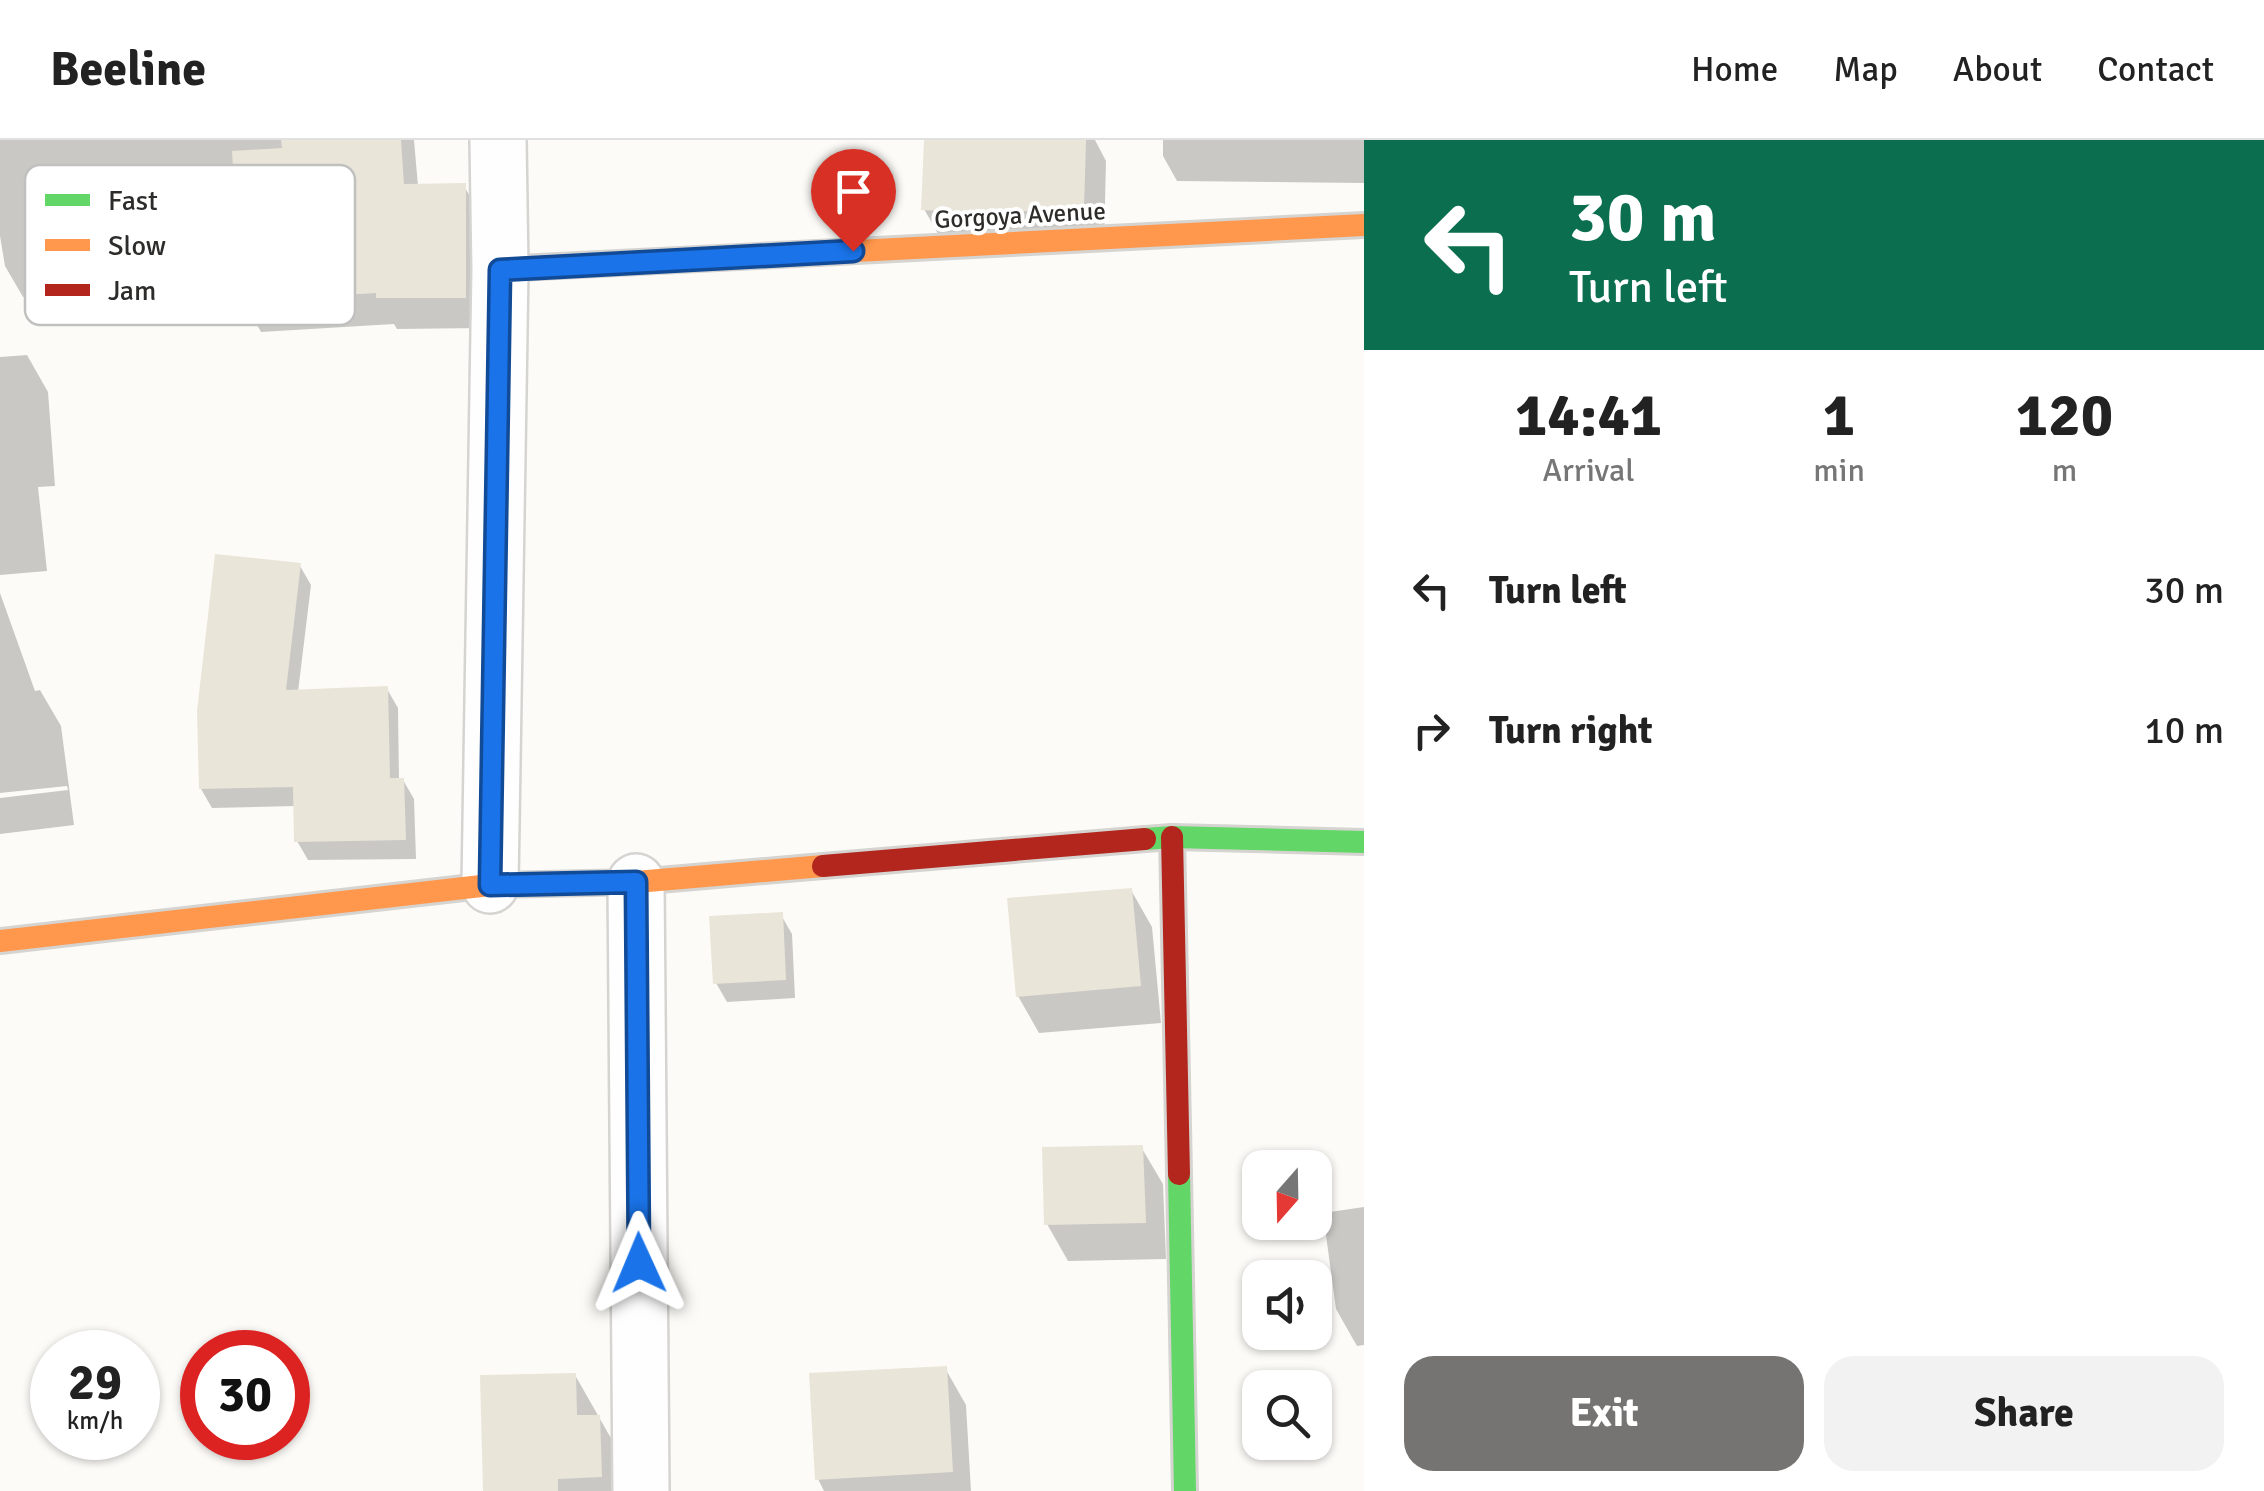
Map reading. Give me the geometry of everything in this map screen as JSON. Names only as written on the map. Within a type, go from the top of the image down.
[{"type":"street","points":[[490,885],[500,270],[498,140]]},
{"type":"street","name":"Gorgoya Avenue","points":[[500,270],[1364,225]]},
{"type":"street","points":[[0,941],[490,885],[636,882],[1172,837],[1364,842]]},
{"type":"street","points":[[1172,837],[1185,1491]]},
{"type":"street","points":[[636,882],[641,1491]]},
{"type":"building","points":[[281,140],[401,140],[404,184],[466,183],[466,298],[376,298],[376,293],[355,294],[355,165],[233,165],[232,151],[282,148]]},
{"type":"building","points":[[924,140],[1086,140],[1084,208],[987,213],[921,210]]},
{"type":"building","points":[[215,554],[301,563],[286,690],[388,686],[390,778],[404,778],[406,840],[294,842],[293,787],[199,789],[197,711]]},
{"type":"building","points":[[1132,888],[1141,986],[1016,997],[1007,898]]},
{"type":"building","points":[[783,912],[786,980],[713,984],[709,916]]},
{"type":"building","points":[[1143,1145],[1146,1223],[1044,1225],[1042,1147]]},
{"type":"building","points":[[947,1366],[953,1472],[815,1480],[809,1373]]},
{"type":"building","points":[[576,1373],[577,1415],[600,1415],[602,1477],[558,1479],[558,1491],[483,1491],[480,1375]]},
{"type":"traffic: fast","points":[[1145,839],[1364,842]]},
{"type":"traffic: fast","points":[[1179,1174],[1185,1491]]},
{"type":"traffic: slow","points":[[817,253],[1364,225]]},
{"type":"traffic: slow","points":[[0,941],[490,885],[636,882],[823,866]]},
{"type":"traffic: jam","points":[[500,269],[817,253]]},
{"type":"traffic: jam","points":[[1172,837],[1179,1174]]},
{"type":"traffic: jam","points":[[823,866],[1145,839]]},
{"type":"route","points":[[639,1263],[636,882],[490,885],[500,270],[853,251]]}]
